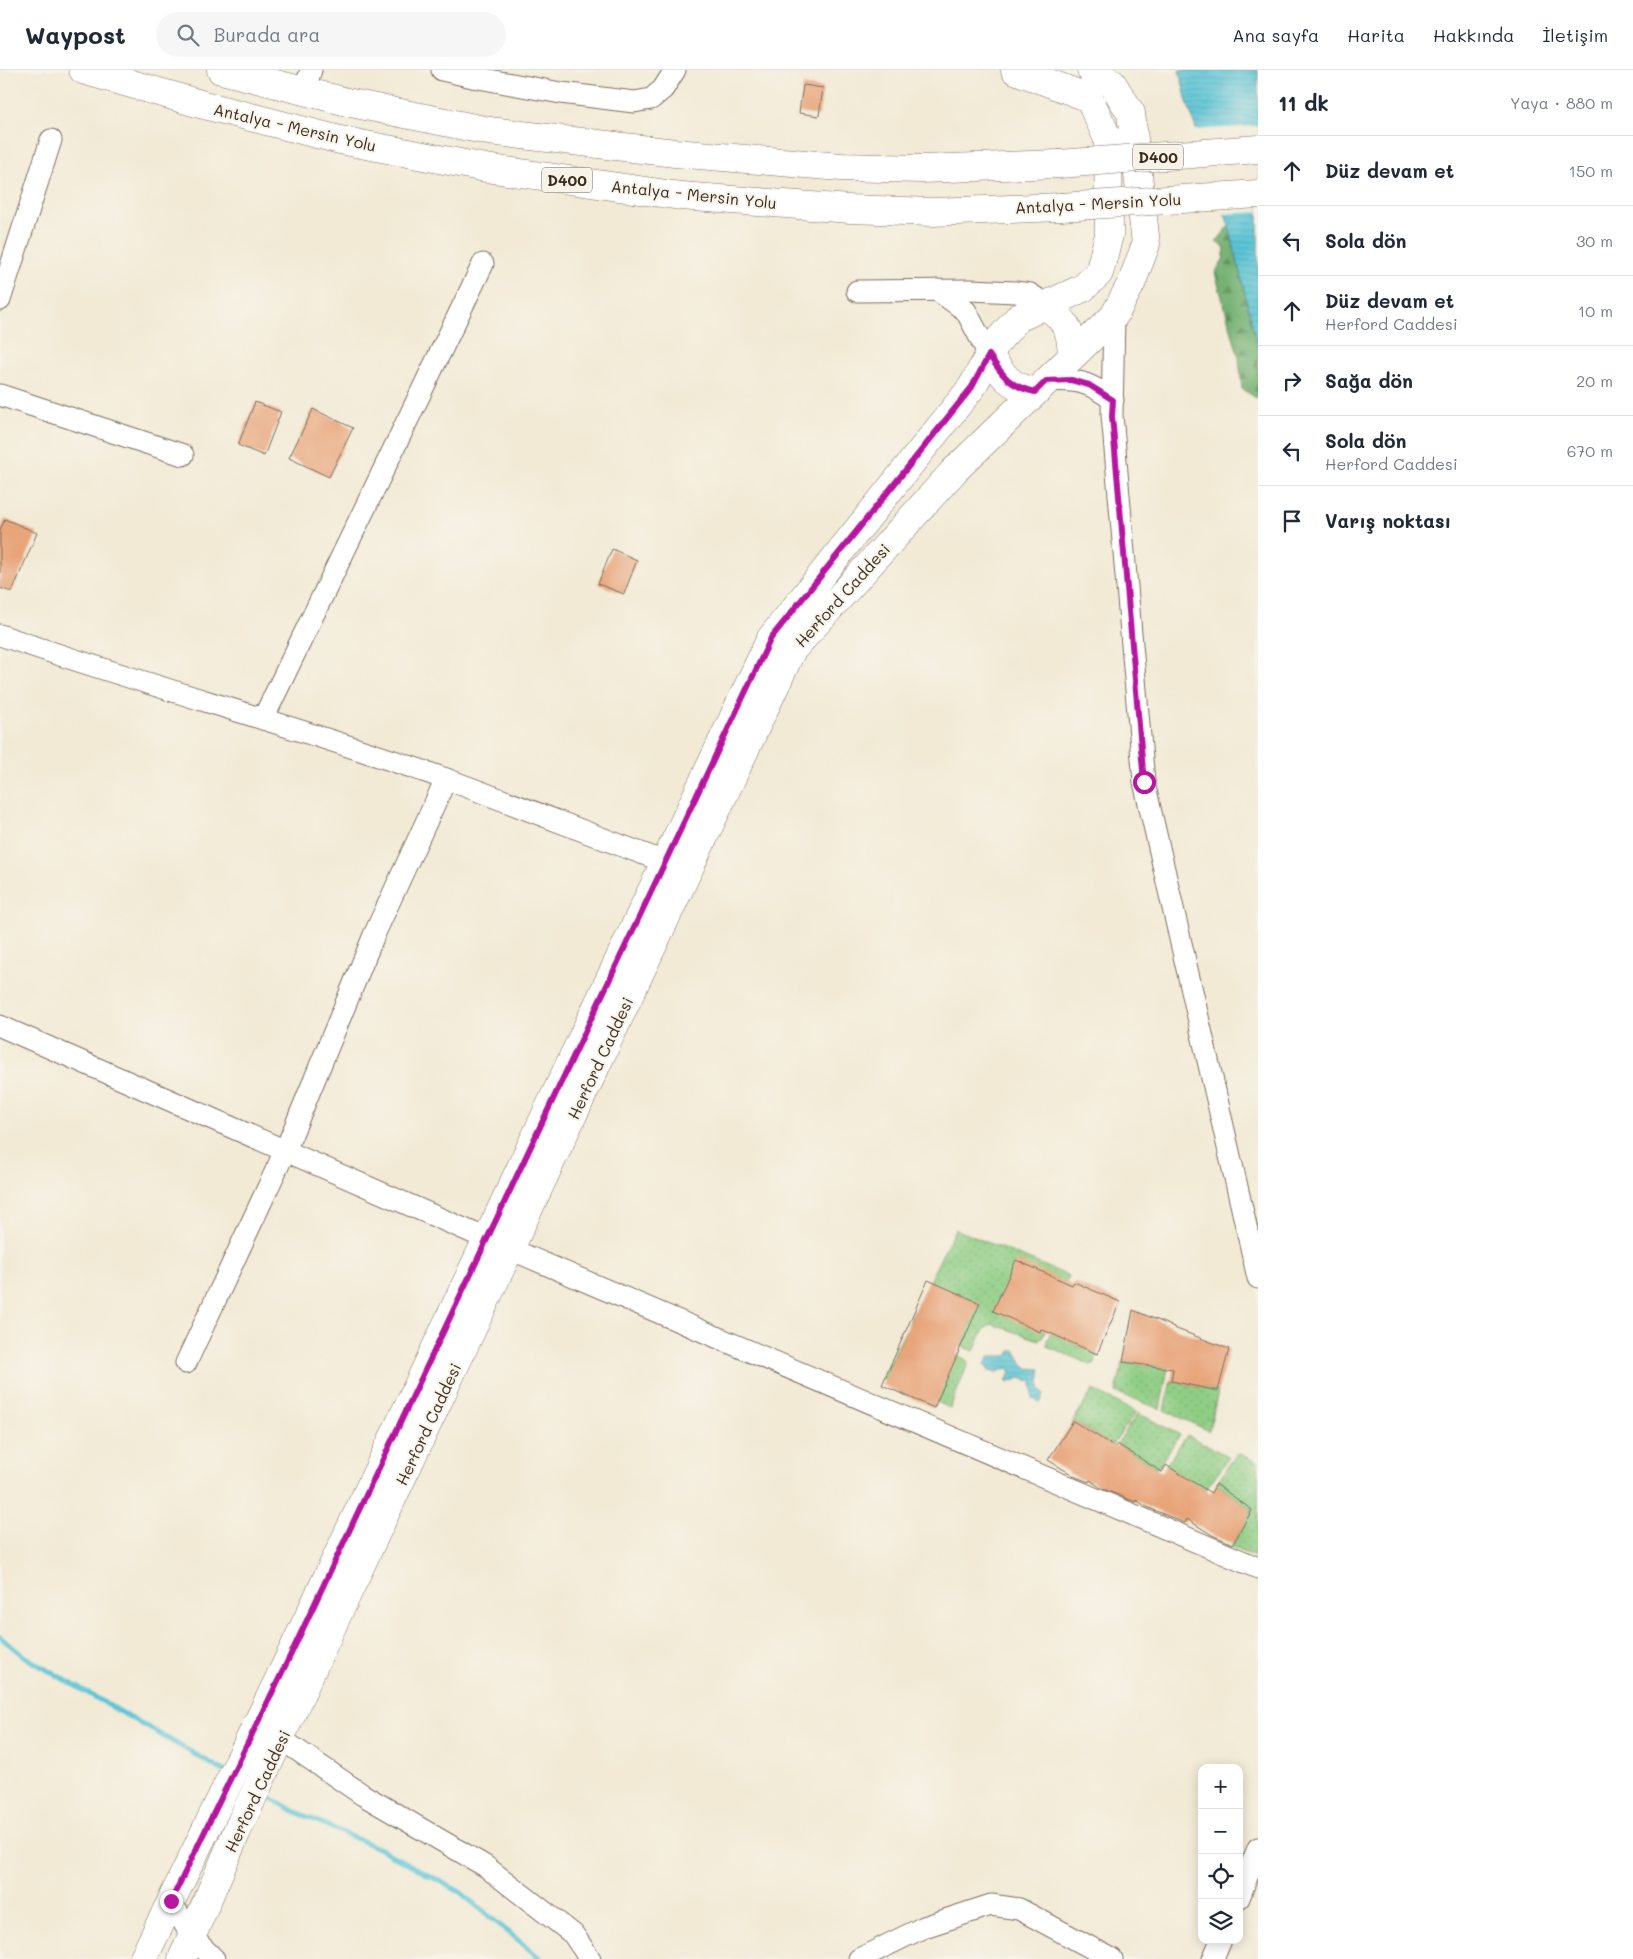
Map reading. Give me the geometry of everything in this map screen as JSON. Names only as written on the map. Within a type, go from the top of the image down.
[{"type":"main road","name":"Antalya - Mersin Yolu","points":[[83,70],[204,106],[340,140],[486,168],[681,196],[850,209],[932,212],[1061,207],[1258,194]]},
{"type":"main road","name":"D400","points":[[221,70],[308,81],[351,103],[489,131],[675,153],[841,167],[922,169],[1059,164],[1258,149]]},
{"type":"main road","name":"Herford Caddesi","points":[[187,1948],[237,1831],[280,1742],[665,862],[771,638],[972,387],[996,343],[1018,318],[1084,288],[1099,273],[1109,235],[1108,139],[1089,98],[1015,70]]},
{"type":"main road","name":"Herford Caddesi","points":[[142,1959],[255,1728],[499,1244],[792,650],[954,471],[1114,316],[1132,282],[1146,244],[1131,112],[1112,83],[1091,70]]},
{"type":"main road","points":[[1047,305],[1065,322],[1071,335],[1072,356]]},
{"type":"main road","points":[[989,355],[1000,372],[1010,382],[1025,390],[1041,387]]},
{"type":"street","points":[[442,70],[474,74],[561,93],[634,102],[651,99],[663,89],[675,70]]},
{"type":"street","points":[[0,300],[51,140]]},
{"type":"street","points":[[263,719],[483,264]]},
{"type":"street","points":[[857,291],[937,290],[1015,292],[1030,294],[1047,305]]},
{"type":"street","points":[[937,290],[966,311],[989,355]]},
{"type":"street","points":[[1114,316],[1112,416],[1144,782],[1258,1278]]},
{"type":"street","points":[[1041,387],[1071,380],[1102,391],[1113,400]]},
{"type":"street","points":[[0,395],[183,456]]},
{"type":"street","points":[[0,635],[446,780],[665,862]]},
{"type":"street","points":[[186,1363],[285,1151],[374,935],[446,780]]},
{"type":"street","points":[[0,1026],[499,1244],[1258,1568]]},
{"type":"street","points":[[280,1742],[363,1795],[486,1866],[573,1934],[590,1959]]},
{"type":"street","points":[[1243,1887],[1258,1848]]},
{"type":"street","points":[[171,1901],[187,1948],[214,1959]]},
{"type":"street","points":[[859,1959],[924,1927],[991,1905],[1019,1909],[1112,1959]]},
{"type":"street","points":[[1213,1959],[1219,1944]]},
{"type":"green space","points":[[1229,226],[1258,349],[1258,399],[1242,389],[1239,358],[1215,273],[1223,260],[1225,248],[1216,242]]},
{"type":"green space","points":[[955,1229],[1069,1276],[1043,1336],[1039,1340],[992,1324],[984,1329],[974,1351],[908,1324]]},
{"type":"green space","points":[[906,1330],[965,1359],[968,1364],[950,1408],[882,1378]]},
{"type":"green space","points":[[1051,1333],[1097,1354],[1095,1363],[1091,1365],[1047,1346],[1047,1340]]},
{"type":"green space","points":[[1123,1362],[1168,1368],[1160,1409],[1116,1392]]},
{"type":"green space","points":[[1171,1381],[1218,1391],[1209,1431],[1164,1410]]},
{"type":"green space","points":[[1093,1390],[1136,1412],[1112,1445],[1073,1421]]},
{"type":"green space","points":[[1138,1413],[1180,1435],[1157,1468],[1117,1444]]},
{"type":"green space","points":[[1187,1435],[1229,1457],[1205,1490],[1166,1465]]},
{"type":"green space","points":[[1237,1453],[1258,1462],[1258,1558],[1231,1547],[1252,1510],[1216,1484]]},
{"type":"water","points":[[1179,70],[1258,70],[1258,349],[1229,226],[1187,102]]},
{"type":"water","points":[[1015,1350],[1025,1368],[1040,1369],[1040,1388],[1044,1395],[1040,1403],[1033,1399],[1032,1382],[1020,1378],[1008,1383],[1006,1381],[1011,1372],[1008,1368],[997,1372],[989,1371],[985,1365],[989,1356],[1008,1356],[1011,1351]]},
{"type":"pier","points":[[1258,126],[1258,212],[1222,214],[1194,130]]},
{"type":"building","points":[[803,85],[823,88],[819,116],[799,113]]},
{"type":"building","points":[[255,402],[281,412],[264,456],[238,445]]},
{"type":"building","points":[[313,409],[353,428],[329,477],[289,458]]},
{"type":"building","points":[[5,519],[37,533],[12,592],[0,588],[0,530]]},
{"type":"building","points":[[612,549],[637,560],[624,594],[598,584]]},
{"type":"building","points":[[1016,1260],[1072,1285],[1074,1282],[1120,1302],[1097,1354],[1041,1329],[1040,1332],[993,1311]]},
{"type":"building","points":[[928,1280],[980,1303],[934,1408],[882,1385]]},
{"type":"building","points":[[1133,1310],[1229,1349],[1218,1391],[1171,1381],[1173,1369],[1123,1362]]},
{"type":"building","points":[[1073,1421],[1115,1447],[1117,1444],[1162,1472],[1166,1465],[1211,1493],[1216,1484],[1252,1510],[1233,1544],[1212,1535],[1187,1519],[1185,1523],[1147,1507],[1136,1500],[1135,1502],[1101,1488],[1090,1480],[1089,1482],[1076,1477],[1048,1460]]},
{"type":"waterway","points":[[0,1637],[25,1657],[224,1771]]},
{"type":"waterway","points":[[264,1794],[294,1811],[380,1849],[460,1892],[541,1959]]},
{"type":"route","points":[[171,1901],[291,1654],[771,638],[972,387],[989,355],[1000,372],[1010,382],[1025,390],[1035,392],[1046,381],[1071,380],[1102,391],[1113,400],[1112,416],[1144,782]]}]
